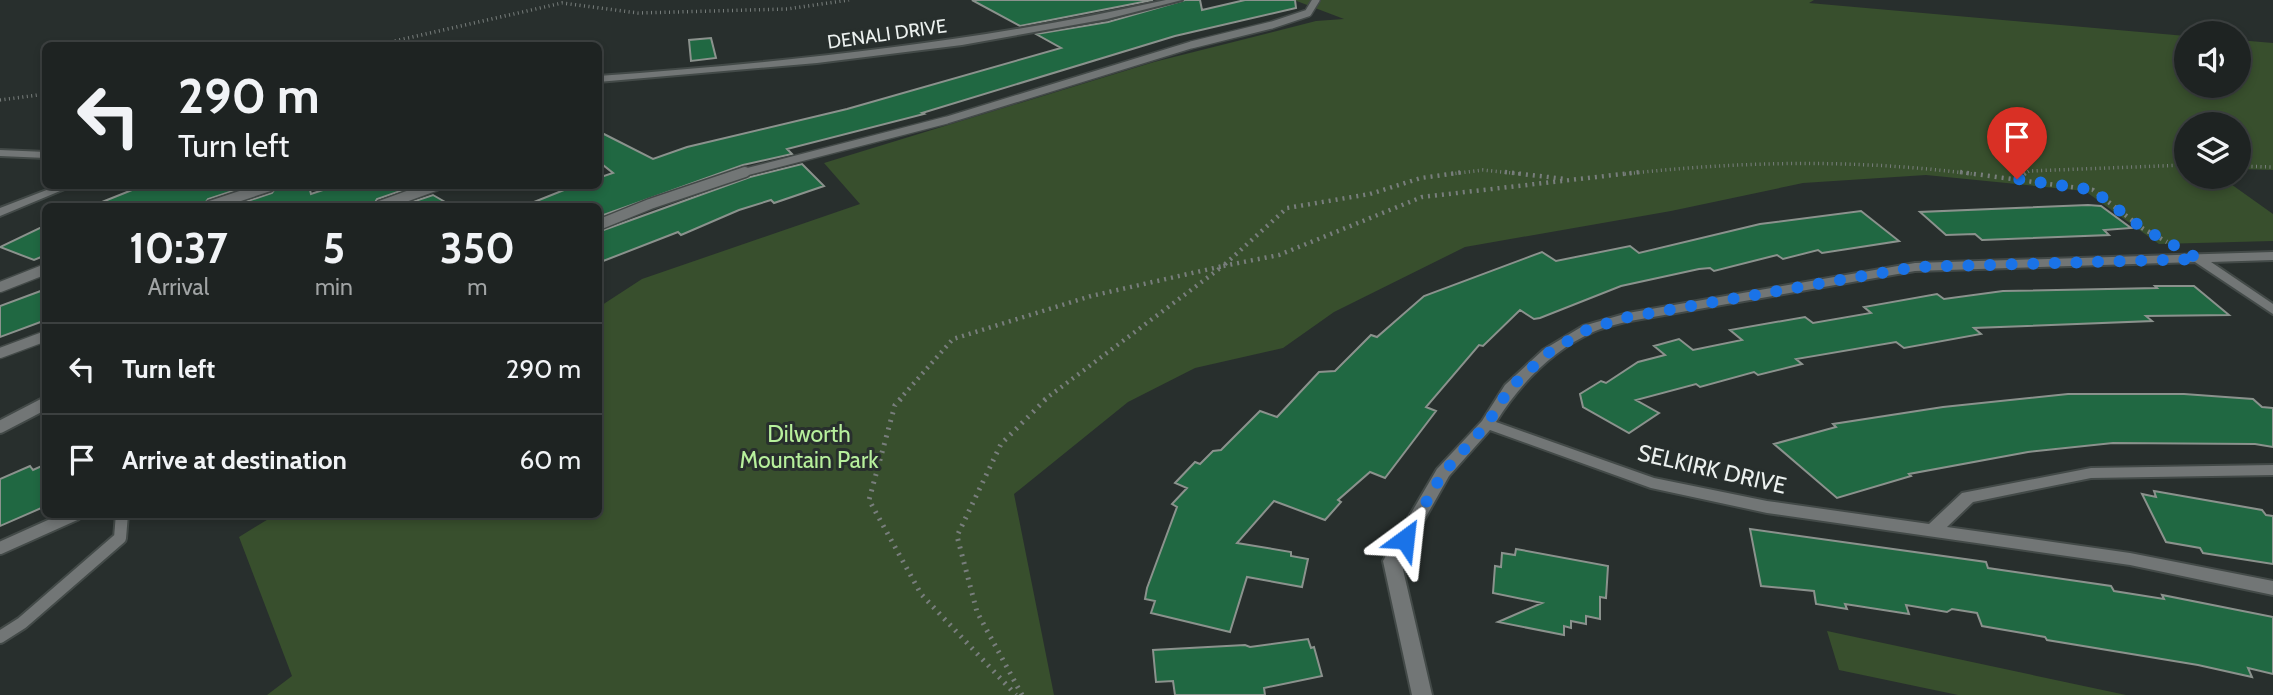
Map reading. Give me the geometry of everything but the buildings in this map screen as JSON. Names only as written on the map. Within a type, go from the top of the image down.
[{"type":"street","name":"DENALI DRIVE","points":[[602,79],[789,65],[879,55],[1133,11],[1178,0]]},
{"type":"street","points":[[0,153],[42,155]]},
{"type":"street","points":[[0,212],[58,189]]},
{"type":"street","points":[[1422,695],[1392,561],[1443,473],[1487,424],[1510,388],[1548,353],[1588,329],[1628,317],[1915,267],[2273,256]]},
{"type":"street","points":[[2199,259],[2273,310]]},
{"type":"street","name":"SELKIRK DRIVE","points":[[1487,424],[1651,483],[1767,508],[2130,559],[2273,588]]},
{"type":"street","points":[[1933,530],[1968,497],[2091,473],[2273,470]]},
{"type":"lane","points":[[602,223],[735,175],[947,120],[1191,45],[1272,25],[1308,13],[1316,0]]},
{"type":"lane","points":[[219,203],[261,189]]},
{"type":"lane","points":[[388,203],[427,189]]},
{"type":"lane","points":[[0,288],[42,272]]},
{"type":"lane","points":[[0,353],[42,337]]},
{"type":"lane","points":[[0,428],[42,406]]},
{"type":"lane","points":[[0,548],[67,518]]},
{"type":"lane","points":[[0,637],[22,623],[120,538],[122,518]]},
{"type":"path","points":[[390,42],[562,3],[638,13],[787,9],[849,0]]},
{"type":"path","points":[[0,100],[42,95]]},
{"type":"path","points":[[1016,695],[921,594],[869,500],[895,405],[953,339],[1091,296],[1279,255],[1422,197],[1698,166],[1828,162],[1934,169],[2093,190],[2142,228],[2199,259]]},
{"type":"path","points":[[2017,179],[2029,171],[2174,165]]},
{"type":"path","points":[[2251,166],[2273,167]]},
{"type":"path","points":[[1022,695],[977,612],[957,536],[1001,444],[1042,402],[1223,266],[1287,208],[1370,194],[1421,178],[1483,170],[1573,180]]},
{"type":"green space","name":"Dilworth Mountain Park","points":[[1294,0],[1814,0],[1809,3],[2174,35],[2174,98],[2251,98],[2251,41],[2273,43],[2273,170],[2251,169],[2251,112],[2174,112],[2174,189],[2238,189],[2273,214],[2273,241],[2159,244],[2085,191],[1926,175],[1803,183],[1671,211],[1465,247],[1334,312],[1283,348],[1195,368],[1128,402],[1014,494],[1054,695],[267,695],[292,676],[239,537],[270,518],[602,518],[602,305],[642,279],[860,204],[824,163],[1154,62],[1316,21],[1344,19]]},
{"type":"green space","points":[[1827,631],[2126,695],[1958,695],[1839,670]]},
{"type":"route","points":[[1405,539],[1443,473],[1487,424],[1510,388],[1548,353],[1588,329],[1628,317],[1915,267],[2199,259],[2142,228],[2093,190],[2017,179]]}]
